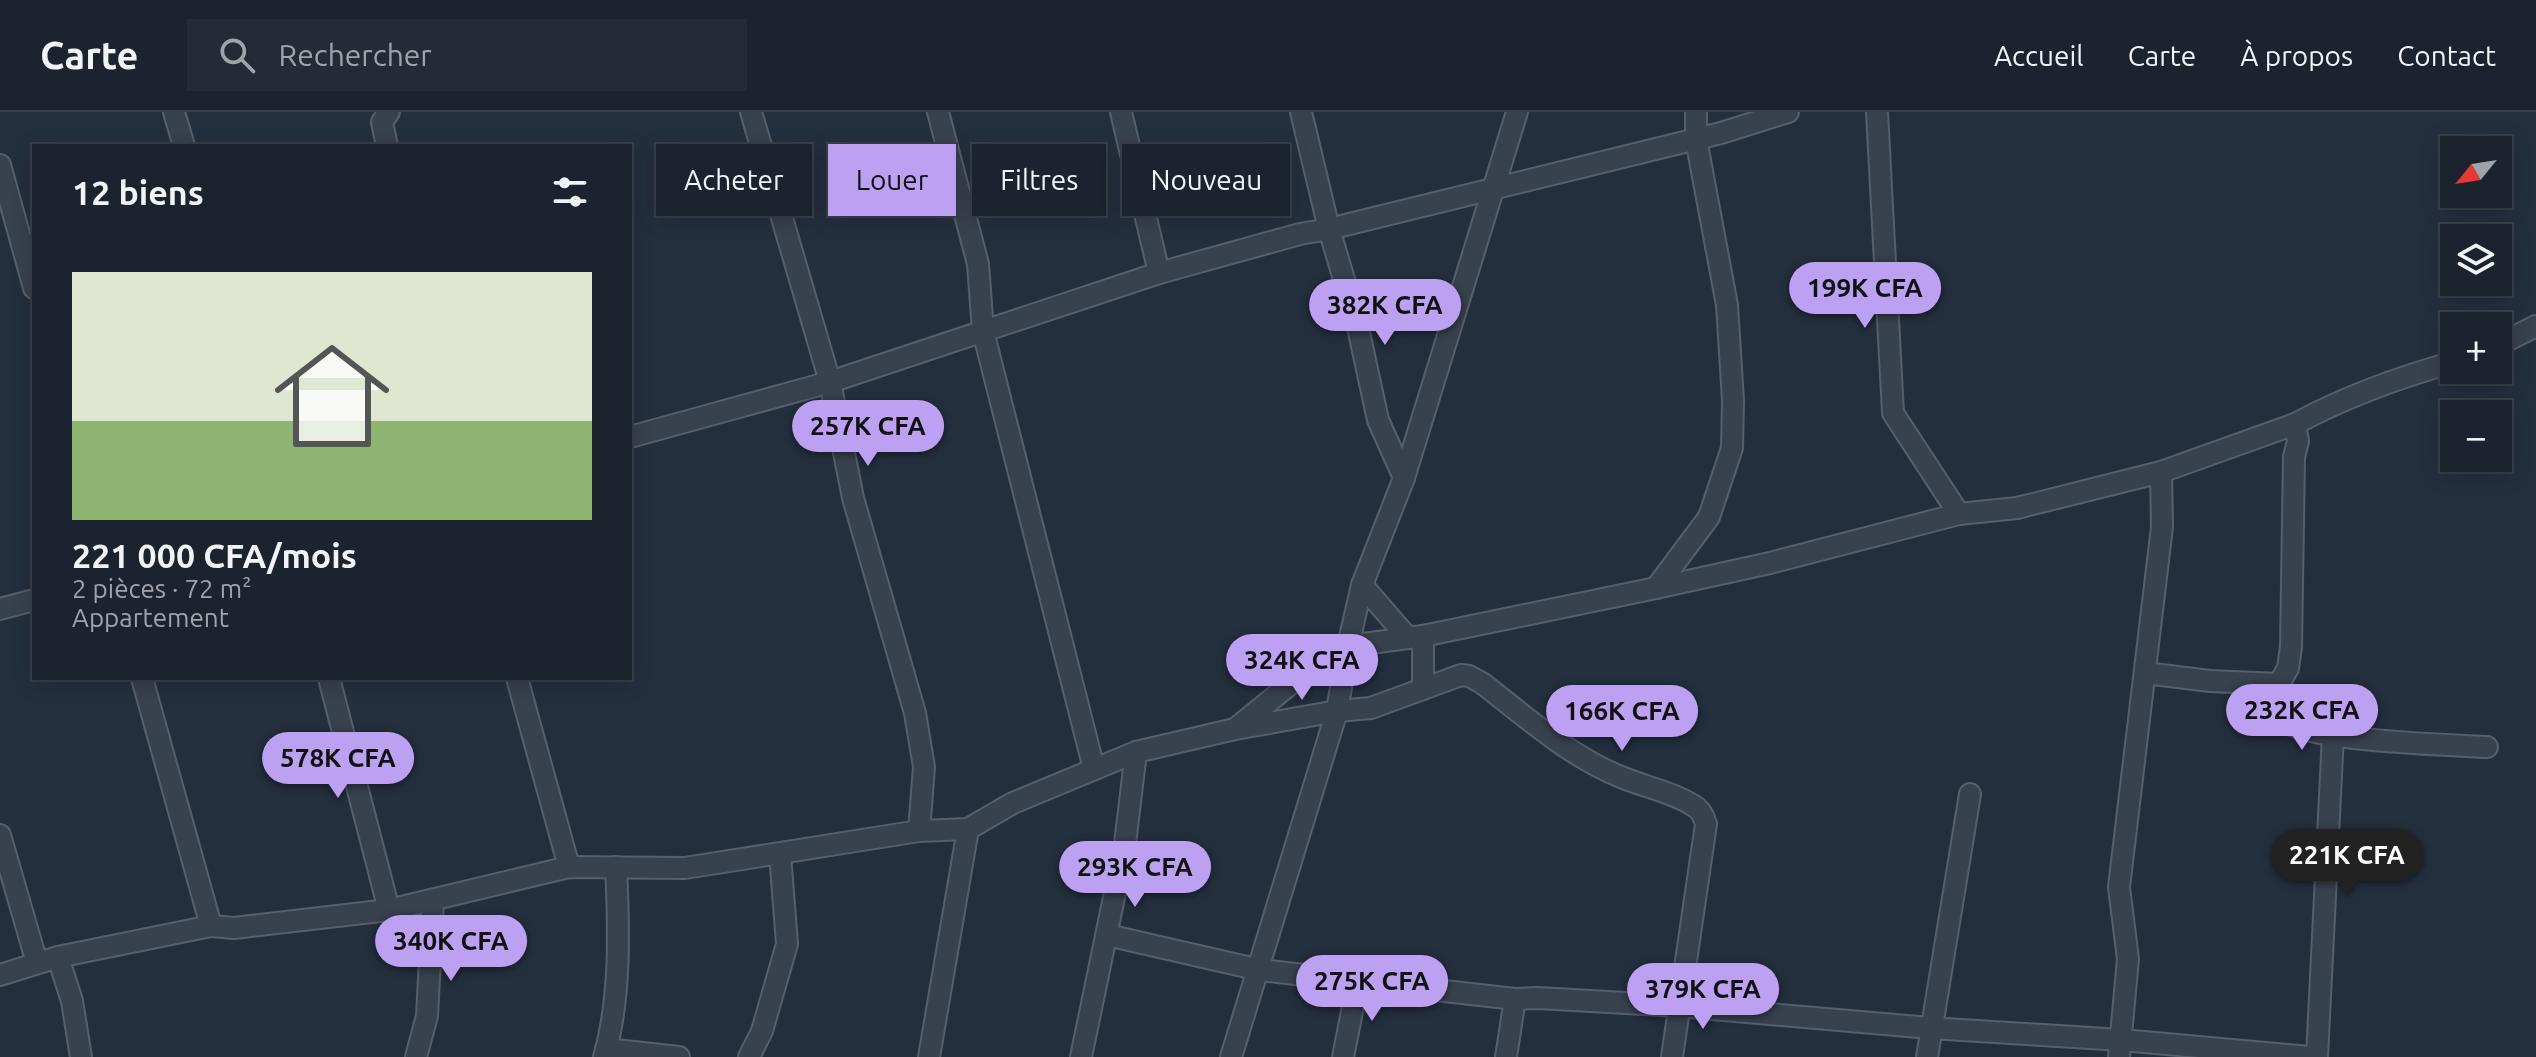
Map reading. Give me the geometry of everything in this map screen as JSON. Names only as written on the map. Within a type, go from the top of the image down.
[{"type":"street","points":[[174,112],[183,144]]},
{"type":"street","points":[[387,144],[382,122],[389,112]]},
{"type":"street","points":[[751,112],[830,382],[853,498],[915,713],[924,767],[919,831]]},
{"type":"street","points":[[938,112],[978,264],[983,331],[1094,769]]},
{"type":"street","points":[[1121,112],[1159,273]]},
{"type":"street","points":[[1301,112],[1329,229],[1357,323],[1378,420],[1404,478]]},
{"type":"street","points":[[1231,1057],[1337,711],[1362,585],[1404,478],[1517,112]]},
{"type":"street","points":[[1656,588],[1709,517],[1732,448],[1733,401],[1727,305],[1696,139],[1696,112]]},
{"type":"street","points":[[632,436],[830,382],[1159,273],[1300,234],[1696,139],[1788,112]]},
{"type":"street","points":[[1877,112],[1893,413],[1959,514]]},
{"type":"street","points":[[0,165],[6,207],[32,282]]},
{"type":"street","points":[[2512,338],[2536,326]]},
{"type":"street","points":[[1235,729],[1304,673],[1348,646],[1415,637],[1656,588],[1770,563],[1959,514],[2017,508],[2161,472],[2295,424],[2377,387],[2440,367]]},
{"type":"street","points":[[2295,424],[2298,441],[2294,457],[2291,647],[2288,668],[2279,684],[2276,708],[2283,719],[2305,731],[2487,747]]},
{"type":"street","points":[[2120,1048],[2128,959],[2119,887],[2162,527],[2161,472]]},
{"type":"street","points":[[1362,585],[1415,637],[1423,689]]},
{"type":"street","points":[[0,609],[32,601]]},
{"type":"street","points":[[2145,673],[2210,681],[2279,684]]},
{"type":"street","points":[[0,975],[58,957],[211,926],[234,928],[389,910],[569,867],[685,868],[919,831],[968,829],[1013,803],[1136,752],[1235,729],[1371,708],[1450,678],[1469,676],[1572,752],[1619,776],[1681,800],[1703,815],[1706,824],[1672,1057]]},
{"type":"street","points":[[143,680],[211,926]]},
{"type":"street","points":[[330,680],[389,910]]},
{"type":"street","points":[[518,680],[569,867]]},
{"type":"street","points":[[2317,1057],[2333,735]]},
{"type":"street","points":[[1081,1057],[1125,844],[1136,752]]},
{"type":"street","points":[[1927,1057],[1970,794]]},
{"type":"street","points":[[929,1057],[968,829]]},
{"type":"street","points":[[0,835],[37,963]]},
{"type":"street","points":[[749,1057],[762,1031],[787,944],[780,854]]},
{"type":"street","points":[[616,867],[619,929],[605,1053],[679,1057]]},
{"type":"street","points":[[416,1057],[427,1016],[433,901]]},
{"type":"street","points":[[1107,935],[1260,970],[1515,999],[1678,1006],[2120,1048],[2310,1057]]},
{"type":"street","points":[[58,957],[72,1001],[81,1057]]},
{"type":"street","points":[[1343,1057],[1358,981]]},
{"type":"street","points":[[1506,1057],[1515,999]]}]
